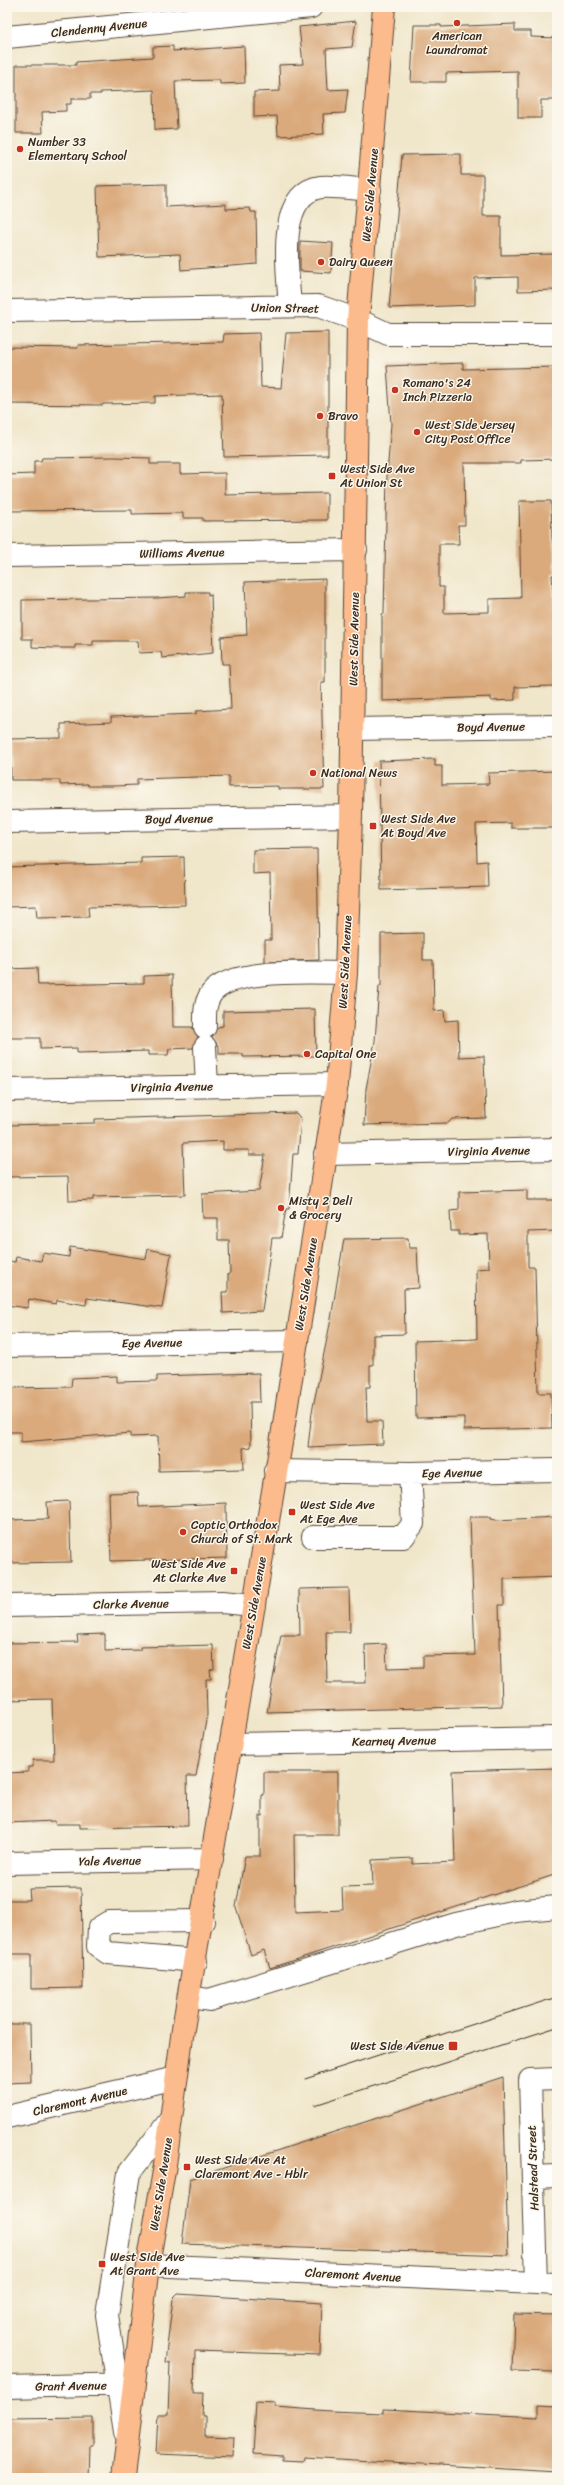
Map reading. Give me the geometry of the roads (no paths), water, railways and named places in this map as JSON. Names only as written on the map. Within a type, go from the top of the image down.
[{"type":"main road","name":"West Side Avenue","points":[[124,2478],[128,2445],[127,2384],[148,2265],[176,2078],[276,1471],[337,1084],[346,973],[351,816],[356,550],[358,320],[384,7]]},
{"type":"street","name":"Clendenny Avenue","points":[[7,37],[311,7]]},
{"type":"street","points":[[290,306],[288,233],[295,204],[306,193],[322,187],[370,190]]},
{"type":"street","name":"Union Street","points":[[7,311],[318,306],[358,320],[388,334],[557,334]]},
{"type":"street","name":"Williams Avenue","points":[[7,556],[356,550]]},
{"type":"street","name":"Boyd Avenue","points":[[352,730],[557,726]]},
{"type":"street","name":"Boyd Avenue","points":[[7,822],[351,816]]},
{"type":"street","points":[[207,1086],[205,1008],[212,994],[220,986],[248,976],[346,973]]},
{"type":"street","name":"Virginia Avenue","points":[[7,1090],[337,1084]]},
{"type":"street","name":"Virginia Avenue","points":[[325,1154],[557,1149]]},
{"type":"street","name":"Ege Avenue","points":[[7,1346],[297,1341]]},
{"type":"street","name":"Ege Avenue","points":[[276,1471],[410,1473],[557,1470]]},
{"type":"street","points":[[314,1537],[403,1537],[413,1524],[410,1473]]},
{"type":"street","name":"Clarke Avenue","points":[[7,1606],[222,1602],[254,1605]]},
{"type":"street","name":"Kearney Avenue","points":[[231,1744],[557,1738]]},
{"type":"street","name":"Yale Avenue","points":[[7,1862],[212,1859]]},
{"type":"street","points":[[190,1997],[209,2000],[456,1924],[516,1911],[557,1907]]},
{"type":"street","points":[[196,1962],[108,1953],[98,1946],[98,1928],[109,1922],[203,1921]]},
{"type":"street","name":"Claremont Avenue","points":[[7,2117],[176,2078]]},
{"type":"street","name":"Halstead Street","points":[[547,2284],[533,2177],[530,2080],[557,2079]]},
{"type":"street","points":[[127,2384],[107,2315],[129,2174],[171,2119]]},
{"type":"street","points":[[533,2177],[557,2176]]},
{"type":"street","name":"Claremont Avenue","points":[[148,2265],[547,2284]]},
{"type":"street","name":"Grant Avenue","points":[[7,2387],[127,2384]]},
{"type":"tram line","points":[[305,2079],[557,1997]]},
{"type":"tram line","points":[[315,2105],[557,2027]]},
{"type":"place","name":"American Laundromat","points":[[457,23]]},
{"type":"place","name":"Number 33 Elementary School","points":[[20,149]]},
{"type":"place","name":"Dairy Queen","points":[[321,262]]},
{"type":"place","name":"Romano's 24 Inch Pizzeria","points":[[395,390]]},
{"type":"place","name":"Bravo","points":[[320,416]]},
{"type":"place","name":"West Side Jersey City Post Office","points":[[417,432]]},
{"type":"place","name":"West Side Ave At Union St","points":[[332,476]]},
{"type":"place","name":"National News","points":[[313,773]]},
{"type":"place","name":"West Side Ave At Boyd Ave","points":[[373,826]]},
{"type":"place","name":"Capital One","points":[[307,1054]]},
{"type":"place","name":"Misty 2 Deli & Grocery","points":[[281,1208]]},
{"type":"place","name":"West Side Ave At Ege Ave","points":[[292,1512]]},
{"type":"place","name":"Coptic Orthodox Church of St. Mark","points":[[183,1532]]},
{"type":"place","name":"West Side Ave At Clarke Ave","points":[[234,1571]]},
{"type":"place","name":"West Side Avenue","points":[[453,2046]]},
{"type":"place","name":"West Side Ave At Claremont Ave - Hblr","points":[[187,2167]]},
{"type":"place","name":"West Side Ave At Grant Ave","points":[[102,2264]]}]
